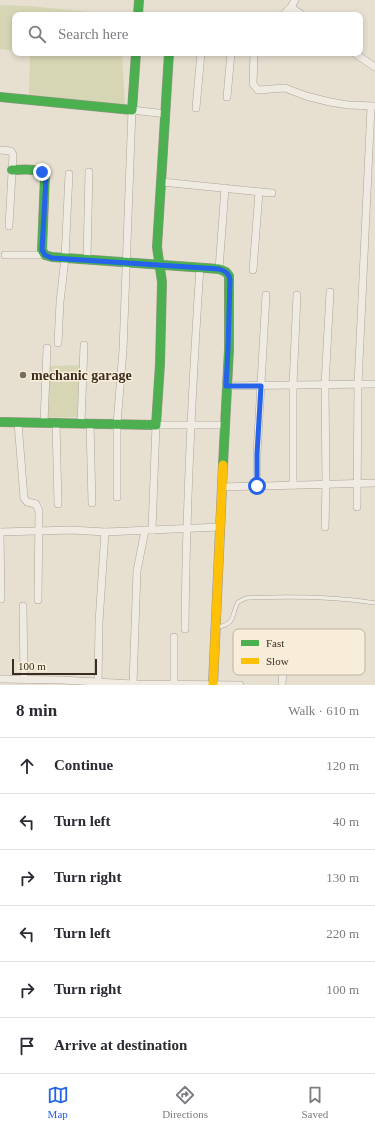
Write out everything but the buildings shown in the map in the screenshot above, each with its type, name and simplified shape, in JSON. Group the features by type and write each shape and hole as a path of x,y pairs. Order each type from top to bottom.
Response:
{"street":[{"path":"138,12 140,0"},
{"path":"286,12 295,0"},
{"path":"291,7 298,12"},
{"path":"117,497 117,424 122,350 132,110 136,56"},
{"path":"136,684 137,571 148,530 161,357 162,282 157,247 169,56"},
{"path":"196,108 201,56"},
{"path":"227,97 231,56"},
{"path":"254,56 253,84 258,90 285,88 306,96 330,102 348,105 373,106 358,384 357,507"},
{"path":"358,56 369,64 375,66"},
{"path":"0,97 166,114"},
{"path":"0,150 8,150 12,153 9,226"},
{"path":"12,170 38,170 45,176 42,250 45,255"},
{"path":"87,259 89,172"},
{"path":"58,343 60,302 65,258 69,174"},
{"path":"162,182 272,193"},
{"path":"219,269 225,188"},
{"path":"253,270 259,192"},
{"path":"367,205 375,206"},
{"path":"6,255 45,255 52,258 87,259 219,269 224,270 228,274 230,280 228,349 213,685"},
{"path":"185,629 186,529 190,425 200,268"},
{"path":"325,528 325,385 330,292"},
{"path":"257,486 257,454 266,295"},
{"path":"293,485 293,385 297,295"},
{"path":"84,345 85,423 92,503"},
{"path":"44,423 47,348"},
{"path":"226,386 375,384"},
{"path":"0,422 225,425"},
{"path":"18,423 23,496 25,500 35,504 38,508 38,600"},
{"path":"56,423 58,504"},
{"path":"222,487 375,483"},
{"path":"0,599 0,532 72,530 105,532 220,527"},
{"path":"98,683 99,622 105,532"},
{"path":"24,606 29,681"},
{"path":"174,637 174,685"},
{"path":"282,685 283,675"},
{"path":"0,679 9,682 29,681 174,685 240,685"}],"lane":[{"path":"215,627 229,624 232,620 238,602 246,598 324,596 375,603"}],"green space":[{"path":"0,5 30,6 90,12 12,12 12,51 0,49"},
{"path":"30,56 122,56 125,105 29,95"},
{"path":"87,365 79,417 47,418 50,366"}],"traffic: fast":[{"path":"138,12 139,0"},
{"path":"0,97 132,110 136,56"},
{"path":"0,422 156,425 160,364 162,282 157,247 169,56"},
{"path":"12,170 34,170 45,176 42,250 45,255 52,257 219,269 226,272 229,276 229,349 223,465"}],"traffic: slow":[{"path":"213,685 223,465"}],"place":[{"name":"mechanic garage","path":"23,375"}],"route":[{"path":"42,172 46,179 42,250 48,257 219,269 224,270 228,274 230,280 226,386 261,386 257,454 257,486"}]}
